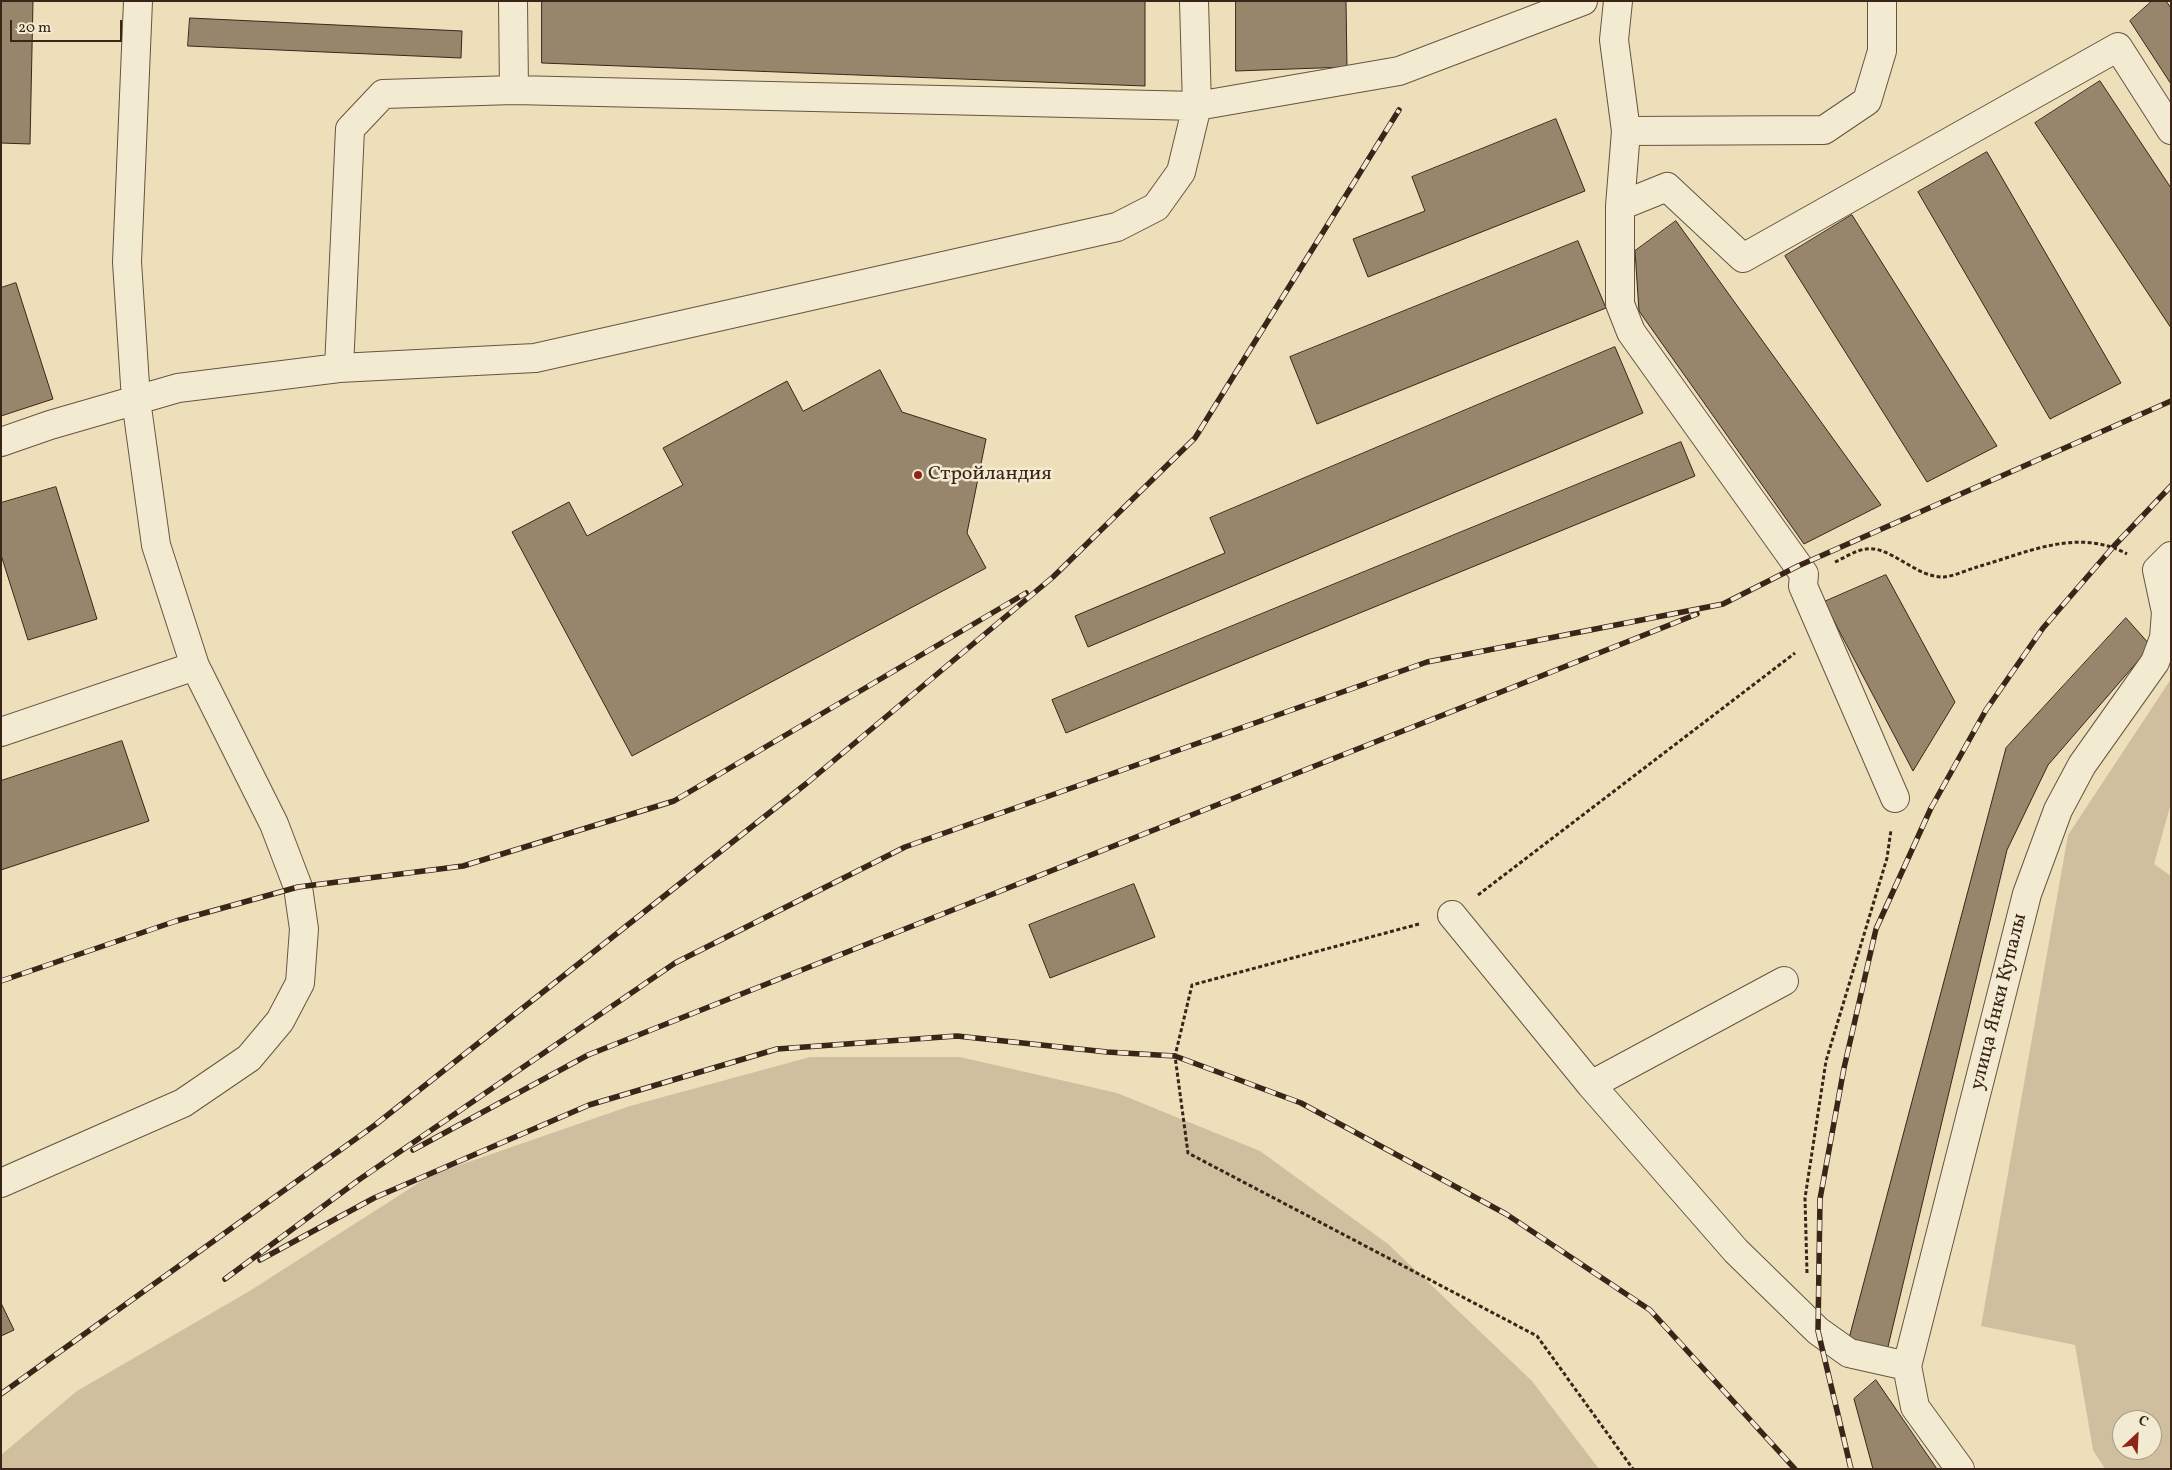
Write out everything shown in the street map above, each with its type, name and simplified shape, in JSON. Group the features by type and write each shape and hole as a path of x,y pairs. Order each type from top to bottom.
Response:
{"lane":[{"path":"1,1183 183,1103 249,1058 280,1021 300,983 304,929 298,886 274,824 195,666 156,545 136,400 127,262 138,1"},
{"path":"513,1 514,90"},
{"path":"1,442 178,388 339,368 535,358 1117,227 1156,207 1181,172 1197,106 1194,1"},
{"path":"339,368 350,129 383,94 514,90 1197,106 1399,71 1583,1"},
{"path":"1618,1 1614,40 1626,131 1620,206 1620,304 1631,332 1804,574 1803,586 1895,798"},
{"path":"1626,131 1824,130 1867,101 1882,52 1882,1"},
{"path":"1620,206 1667,187 1743,258 2118,46 2171,130"},
{"name":"улица Янки Купалы","path":"1960,1469 1916,1406 1907,1366 2027,894 2058,810 2082,765 2155,662 2164,638 2166,612 2164,563"},
{"path":"1,732 195,666"},
{"path":"1452,915 1591,1085 1736,1251 1818,1331 1850,1353 1907,1366"},
{"path":"1591,1085 1784,981"}],"path":[{"path":"1804,574 1866,548 1879,550 1924,574 1944,577 2059,543 2085,540 2114,546 2164,563"},
{"path":"1633,1469 1536,1336 1188,1153 1175,1056 1192,984 1452,915 1822,632"},
{"path":"1808,1277 1805,1198 1826,1061 1887,858 1895,798"}],"shaded area":[{"path":"2171,679 2171,803 2154,864 2171,876 2171,1469 2105,1469 2093,1450 2075,1345 1981,1326 2068,835"},
{"path":"810,1057 960,1057 1117,1093 1260,1151 1388,1244 1532,1381 1599,1469 1,1469 1,1455 77,1391 248,1292 431,1175 630,1106"}],"building":[{"path":"1,1 33,1 30,144 1,143"},
{"path":"542,1 1145,1 1145,86 542,63"},
{"path":"1236,1 1346,1 1347,67 1236,71"},
{"path":"2152,1 2166,1 2171,8 2171,84 2130,21"},
{"path":"190,18 462,31 461,58 188,46"},
{"path":"2100,81 2171,188 2171,328 2035,123"},
{"path":"1556,119 1585,191 1368,277 1353,239 1425,211 1412,177"},
{"path":"1987,152 2121,383 2050,419 1918,192"},
{"path":"1852,215 1997,446 1927,482 1785,256"},
{"path":"1676,221 1881,505 1804,544 1639,311 1635,251"},
{"path":"1578,241 1606,308 1317,424 1290,357"},
{"path":"16,283 53,399 1,416 1,288"},
{"path":"1615,347 1643,413 1088,647 1075,616 1225,553 1210,518"},
{"path":"880,370 902,412 986,439 967,533 986,568 632,756 512,532 569,502 587,536 683,485 663,448 787,381 803,411"},
{"path":"1681,442 1695,476 1066,733 1052,700"},
{"path":"56,487 97,619 28,640 1,555 1,503"},
{"path":"1886,575 1955,702 1913,771 1824,602"},
{"path":"2126,618 2151,646 2048,765 2007,850 1886,1355 1848,1342 2006,748"},
{"path":"122,741 149,821 1,870 1,781"},
{"path":"1134,884 1155,937 1050,978 1029,925"},
{"path":"1,1303 14,1330 1,1336"},
{"path":"1876,1380 1937,1469 1873,1469 1854,1399"}],"railway":[{"path":"1,1394 375,1125 807,783 1053,577 1195,438 1399,110"},
{"path":"225,1279 360,1179 675,963 905,847 1427,662 1723,604 1798,566 2171,401"},
{"path":"1851,1469 1818,1331 1820,1199 1844,1068 1876,929 1931,808 1986,710 2043,628 2114,546 2171,486"},
{"path":"1,981 176,921 298,887 463,866 674,801 1026,593"},
{"path":"413,1150 588,1055 1697,614"},
{"path":"260,1260 374,1198 589,1105 777,1049 957,1036 1107,1052 1175,1056 1301,1103 1506,1214 1650,1310 1795,1469"}],"place":[{"name":"Стройландия","path":"918,475"}]}
